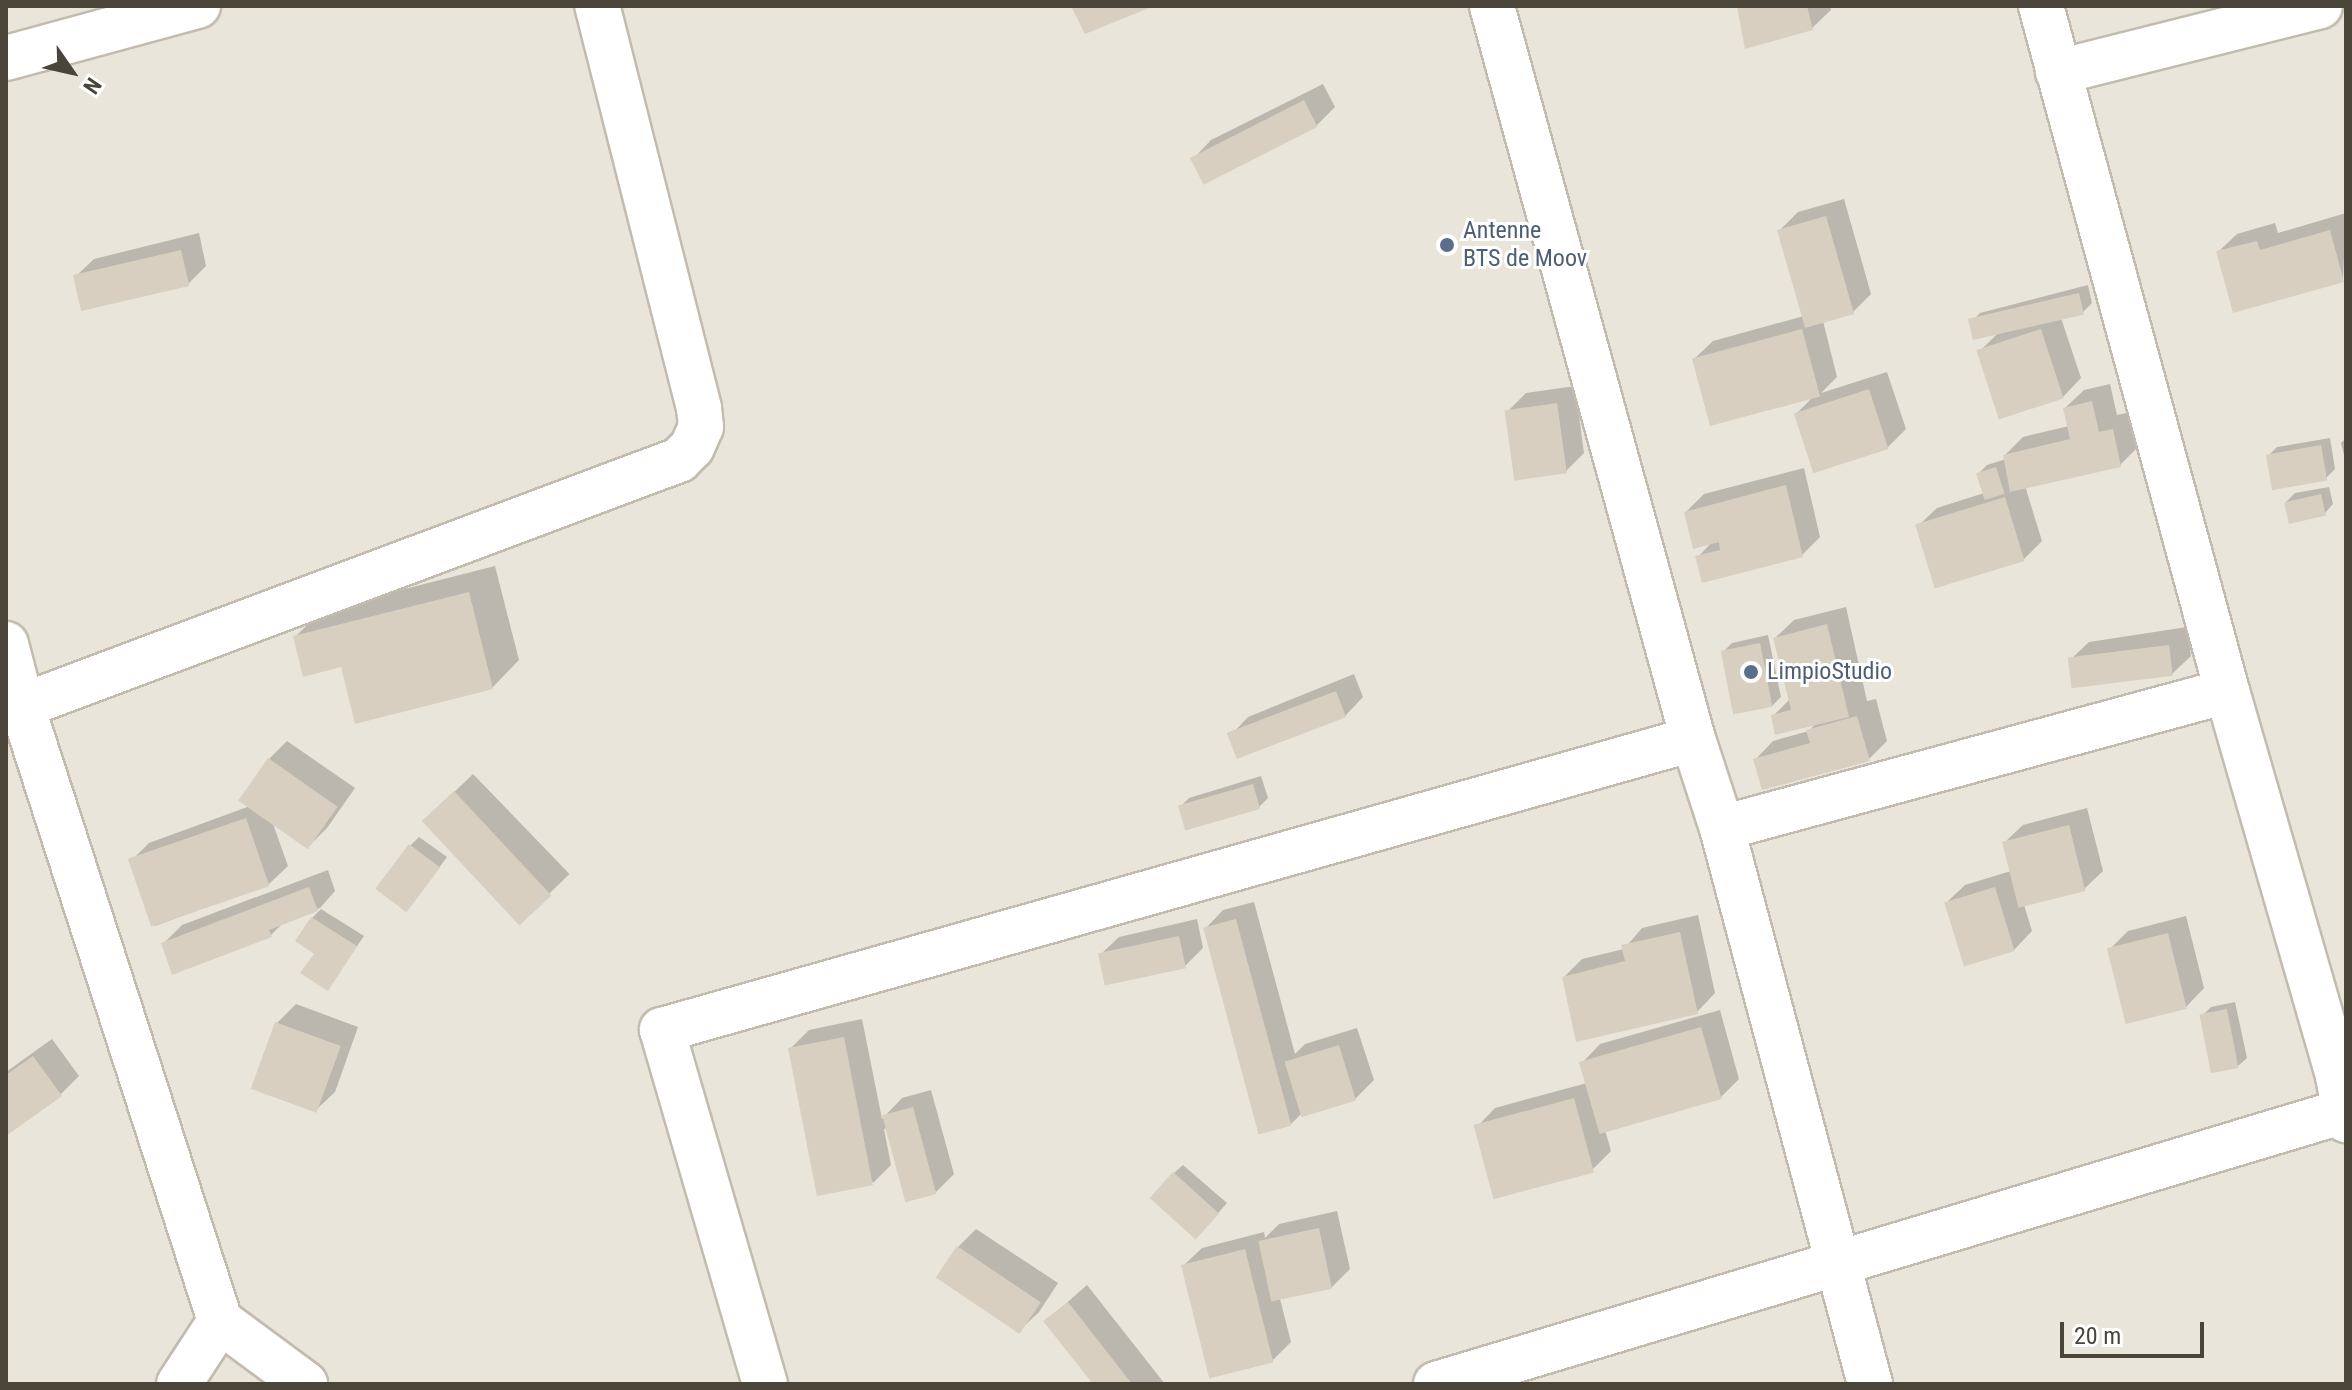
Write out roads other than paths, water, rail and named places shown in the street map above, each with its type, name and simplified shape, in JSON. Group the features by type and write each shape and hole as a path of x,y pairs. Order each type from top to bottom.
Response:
{"street":[{"path":"6,58 198,6"},
{"path":"22,706 679,460 692,447 701,427 699,408 597,6"},
{"path":"1492,6 1693,739 1722,828 1870,1384"},
{"path":"1436,1384 1839,1265 2343,1095 2227,691 2041,6"},
{"path":"2058,72 2320,6"},
{"path":"6,644 22,706 220,1321 305,1384"},
{"path":"1722,828 2227,691"},
{"path":"765,1384 662,1030 1693,739"},
{"path":"179,1384 220,1321"}],"place":[{"name":"Antenne BTS de Moov","path":"1447,245"},
{"name":"LimpioStudio","path":"1751,672"}]}
